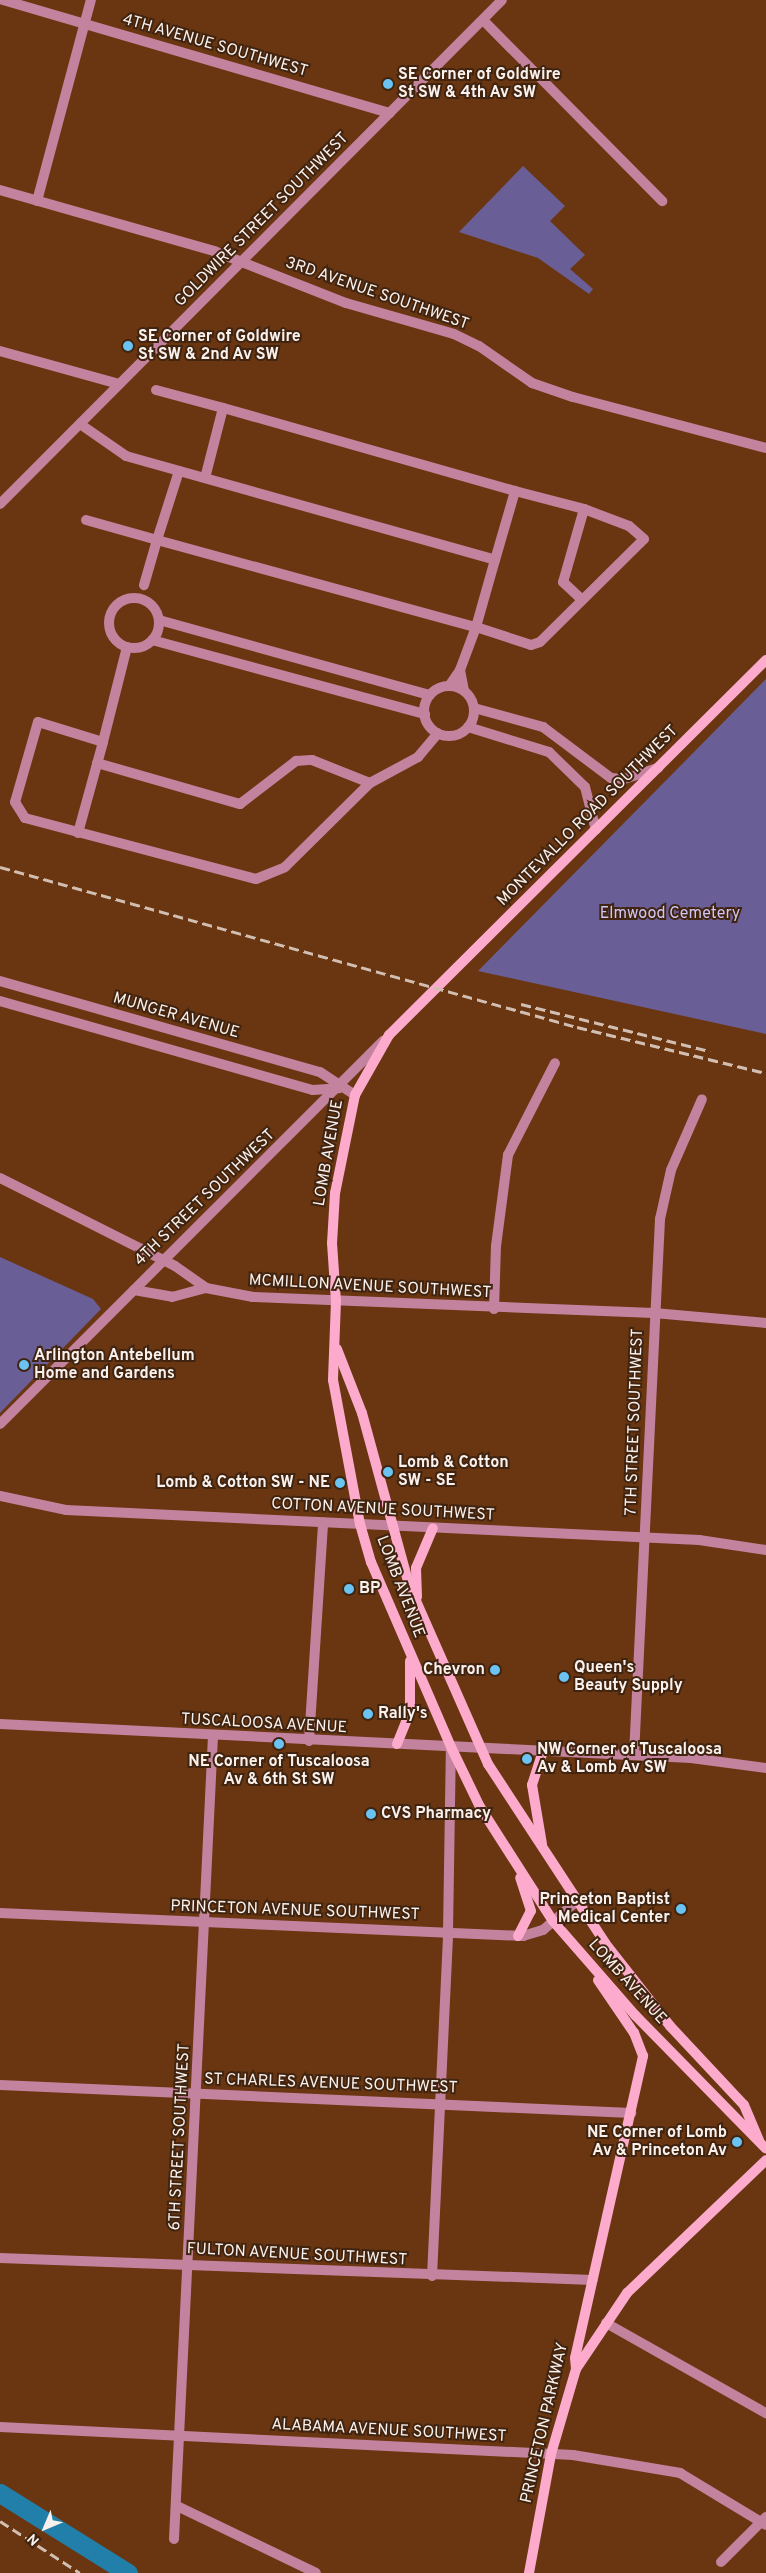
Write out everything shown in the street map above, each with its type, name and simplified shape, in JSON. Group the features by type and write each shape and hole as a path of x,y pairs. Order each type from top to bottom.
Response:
{"main road":[{"name":"MONTEVALLO ROAD SOUTHWEST","path":"430,993 766,660"},
{"name":"4TH STREET SOUTHWEST","path":"389,1035 430,993"},
{"name":"LOMB AVENUE","path":"389,1035 355,1096 335,1193 332,1243 336,1301 337,1412 360,1524 410,1656 451,1747 509,1852 553,1921 583,1956 763,2146"},
{"name":"LOMB AVENUE","path":"336,1346 362,1414 392,1526 418,1606 480,1749 577,1902 670,2026 744,2105 763,2146"},
{"path":"418,1606 416,1568 433,1528"},
{"path":"397,1744 410,1711 410,1656"},
{"path":"543,1751 532,1786 543,1850"},
{"path":"509,1852 531,1912 518,1936"},
{"path":"583,1956 634,2033 643,2056 594,2280"},
{"path":"576,2369 627,2293 766,2160"},
{"name":"PRINCETON PARKWAY","path":"529,2573 551,2454 576,2369 575,2358 594,2280"}],"street":[{"name":"4TH AVENUE SOUTHWEST","path":"2,0 390,113"},
{"path":"37,201 91,0"},
{"name":"GOLDWIRE STREET SOUTHWEST","path":"0,504 502,0"},
{"path":"483,20 662,201"},
{"name":"3RD AVENUE SOUTHWEST","path":"0,190 242,261 346,302 454,334 480,346 532,383 766,448"},
{"path":"0,351 119,384"},
{"path":"86,520 476,627 531,645 540,642 644,539 629,526 584,509 156,390"},
{"path":"205,478 223,408"},
{"path":"80,424 126,456 495,560"},
{"path":"179,471 144,585 146,602 159,620 430,695 449,686 460,670 476,627 515,490"},
{"path":"582,600 563,582 584,509"},
{"path":"144,585 132,599 114,608 109,623 114,638 127,647 142,646 152,640 159,620"},
{"path":"132,599 146,602"},
{"path":"152,640 425,714 438,733 454,735 468,727 474,708"},
{"path":"78,833 98,763 127,647"},
{"path":"460,670 464,691 474,708 543,726 611,778 624,779 658,768"},
{"path":"449,686 464,691"},
{"path":"425,714 430,695"},
{"path":"103,742 38,722 15,802 18,811 25,818 256,879 285,867 370,783 418,757 438,733"},
{"path":"468,727 549,752 585,787 596,830"},
{"path":"98,763 240,804 296,761 312,760 370,783"},
{"name":"MUNGER AVENUE","path":"1,984 320,1072 340,1088 355,1096"},
{"name":"MUNGER AVENUE","path":"0,1001 313,1090 340,1088"},
{"path":"166,1048 170,1030"},
{"name":"4TH STREET SOUTHWEST","path":"0,1424 340,1088 389,1035"},
{"path":"494,1309 496,1246 508,1155 554,1063"},
{"name":"7TH STREET SOUTHWEST","path":"634,1755 654,1313 665,1188 702,1099"},
{"name":"MCMILLON AVENUE SOUTHWEST","path":"0,1178 162,1262 206,1288 254,1297 494,1309 654,1313 766,1323"},
{"path":"134,1290 172,1297 206,1288"},
{"name":"COTTON AVENUE SOUTHWEST","path":"0,1496 66,1510 645,1537 766,1550"},
{"path":"309,1740 323,1522"},
{"name":"TUSCALOOSA AVENUE","path":"0,1724 213,1736 634,1755 766,1768"},
{"name":"6TH STREET SOUTHWEST","path":"174,2539 182,2436 213,1736"},
{"path":"432,2276 448,1932 451,1747"},
{"name":"PRINCETON AVENUE SOUTHWEST","path":"0,1912 518,1936 543,1930 577,1902"},
{"name":"ST CHARLES AVENUE SOUTHWEST","path":"0,2085 631,2113"},
{"name":"FULTON AVENUE SOUTHWEST","path":"0,2258 432,2276 594,2280"},
{"path":"606,2323 766,2413"},
{"name":"ALABAMA AVENUE SOUTHWEST","path":"0,2428 551,2454 680,2473 765,2521"},
{"path":"177,2506 316,2573"},
{"path":"721,2562 765,2521"}],"green space":[{"path":"523,166 565,206 550,221 585,255 570,269 593,289 589,294 538,258 459,232"},
{"name":"Elmwood Cemetery","path":"766,679 766,1034 478,971"},
{"name":"Arlington Antebellum Home and Gardens","path":"0,1257 93,1299 101,1309 0,1413"}],"waterway":[{"path":"0,2493 128,2573"}],"railway":[{"path":"0,867 577,1027 766,1073"},
{"path":"521,1004 710,1051"},
{"path":"0,2521 80,2573"}],"place":[{"name":"SE Corner of Goldwire St SW & 4th Av SW","path":"388,84"},
{"name":"SE Corner of Goldwire St SW & 2nd Av SW","path":"128,346"},
{"name":"Arlington Antebellum Home and Gardens","path":"24,1365"},
{"name":"Lomb & Cotton SW - SE","path":"388,1472"},
{"name":"Lomb & Cotton SW - NE","path":"340,1483"},
{"name":"BP","path":"349,1589"},
{"name":"Chevron","path":"495,1670"},
{"name":"Queen's Beauty Supply","path":"564,1677"},
{"name":"Rally's","path":"368,1714"},
{"name":"NE Corner of Tuscaloosa Av & 6th St SW","path":"279,1744"},
{"name":"NW Corner of Tuscaloosa Av & Lomb Av SW","path":"527,1759"},
{"name":"CVS Pharmacy","path":"371,1814"},
{"name":"Princeton Baptist Medical Center","path":"681,1909"},
{"name":"NE Corner of Lomb Av & Princeton Av","path":"737,2142"}]}
